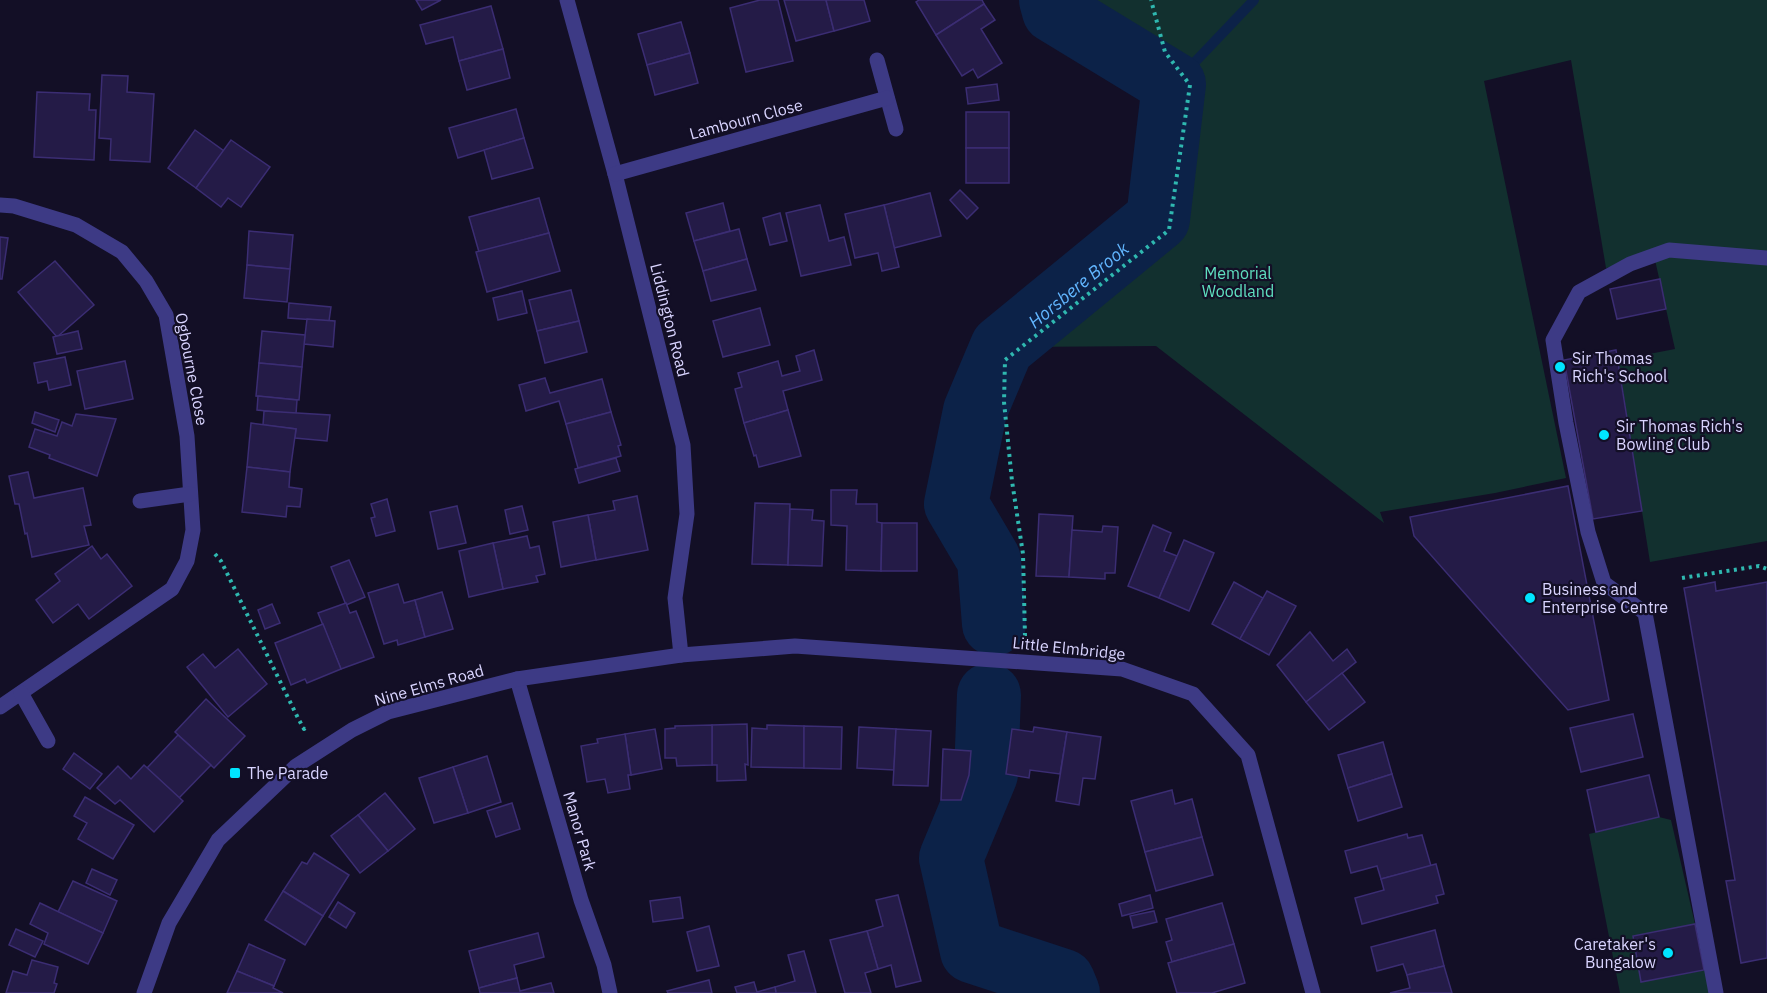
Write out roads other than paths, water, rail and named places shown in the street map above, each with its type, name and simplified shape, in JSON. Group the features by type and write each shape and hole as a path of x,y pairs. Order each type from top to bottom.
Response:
{"street":[{"name":"Liddington Road","path":"567,0 615,174 683,445 687,514 675,598 681,655"},
{"path":"877,60 896,129"},
{"name":"Lambourn Close","path":"615,174 887,98"},
{"name":"Ogbourne Close","path":"0,205 14,206 76,225 122,252 146,281 166,315 187,436 193,530 187,561 172,589 0,707"},
{"path":"1716,993 1645,613 1604,582 1588,532 1566,423 1553,340 1580,292 1630,264 1670,250 1767,258"},
{"path":"140,501 190,494"},
{"name":"Little Elmbridge","path":"681,655 795,646 1025,661 1122,669 1193,694 1248,755 1313,993"},
{"name":"Nine Elms Road","path":"144,993 169,923 218,840 296,766 337,739 388,712 517,679 681,655"},
{"name":"Manor Park","path":"517,679 581,900 604,965 610,993"},
{"path":"21,693 48,741"}],"waterway":[{"name":"Horsbere Brook","path":"994,624 989,560 956,504 975,411 1002,347 1158,219 1174,84 1054,11 1051,0"},
{"path":"1174,84 1254,0"},
{"name":"Horsbere Brook","path":"989,695 986,774 951,858 972,951 1063,981 1068,993"}],"place":[{"name":"Sir Thomas Rich's School","path":"1560,367"},
{"name":"Sir Thomas Rich's Bowling Club","path":"1604,435"},
{"name":"Business and Enterprise Centre","path":"1530,598"},
{"name":"The Parade","path":"235,773"},
{"name":"Caretaker's Bungalow","path":"1668,953"}],"park label":[{"name":"Memorial Woodland","path":"1238,282"}]}
